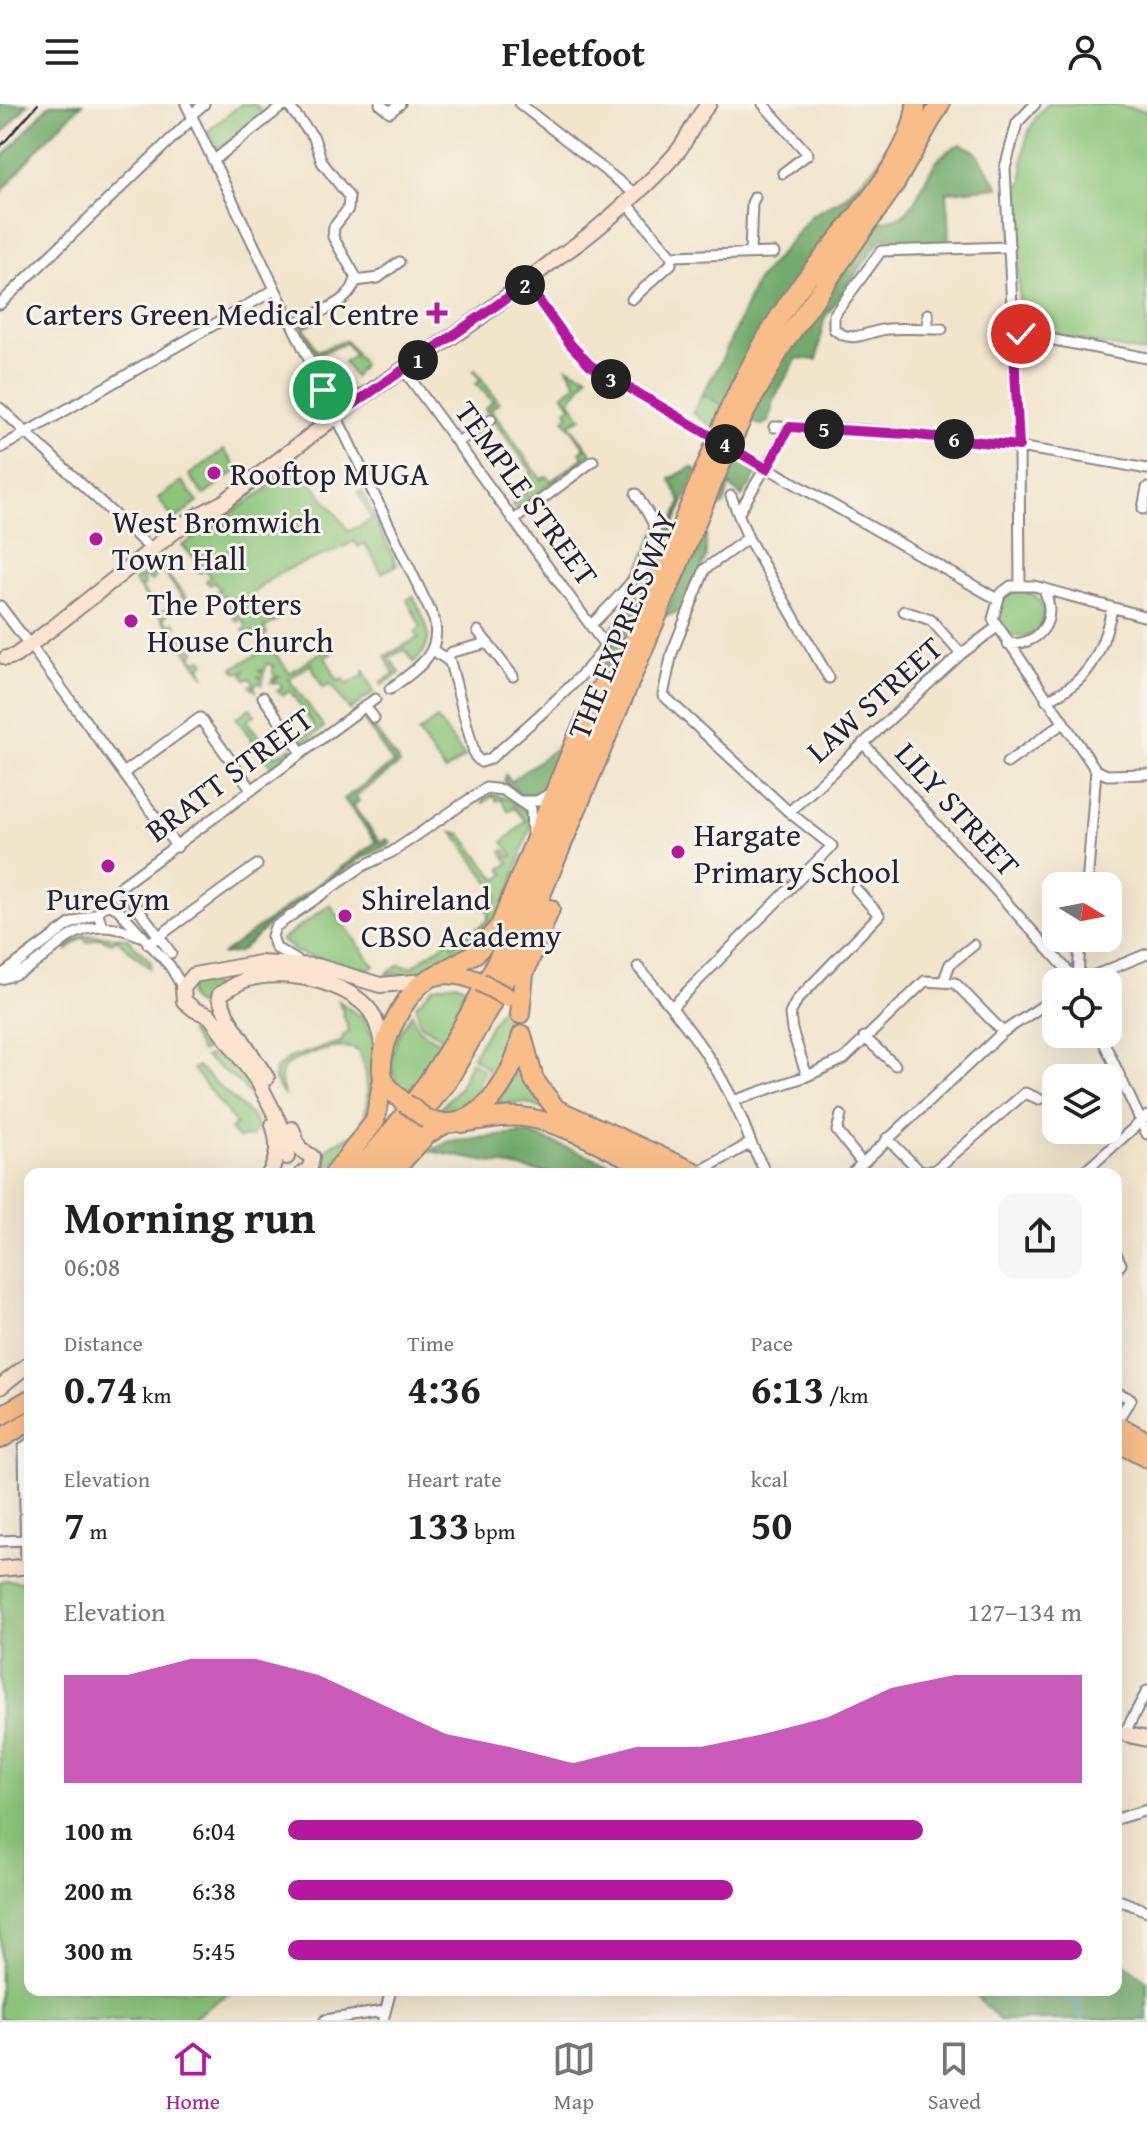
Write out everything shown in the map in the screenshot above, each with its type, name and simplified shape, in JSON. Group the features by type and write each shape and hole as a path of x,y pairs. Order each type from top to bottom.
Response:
{"highway":[{"name":"THE EXPRESSWAY","path":"360,1168 391,1133 444,1061 496,969 737,411 751,364 794,295 896,159 913,123 916,104"},
{"name":"THE EXPRESSWAY","path":"737,411 893,187 940,104"},
{"name":"THE EXPRESSWAY","path":"378,1168 447,1082 497,997 536,913 649,616 657,583 708,477"},
{"path":"339,1168 375,1121 383,1079 383,1047 406,1004 429,979 476,953 491,940 579,733 649,616"},
{"path":"649,616 614,755 524,974 520,1014 522,1035 534,1080 556,1109 685,1168"},
{"path":"429,979 459,974 480,982 507,997 520,1014"},
{"path":"396,1168 426,1135 478,1115 518,1053 522,1035"},
{"path":"383,1079 405,1103 428,1120 455,1123 498,1116 530,1118 564,1129 647,1168"},
{"path":"0,1416 24,1402"},
{"path":"0,1439 24,1425"},
{"path":"1122,1426 1147,1441"},
{"path":"1122,1445 1147,1458"}],"street":[{"path":"186,104 434,619 437,637 433,650 424,663 390,689"},
{"path":"0,304 204,104"},
{"path":"213,161 286,104 314,138 322,162 349,197 348,209 334,227 333,237 356,281"},
{"path":"380,104 390,112 400,104"},
{"path":"520,104 630,197 672,256 671,264 632,299"},
{"path":"3,660 202,511 224,502 335,417 527,284 675,155 695,119 709,104"},
{"path":"763,104 808,154 783,173"},
{"path":"1020,585 1019,446 1005,168 1008,147 1017,123 1035,104"},
{"path":"750,253 752,203 755,197"},
{"path":"842,336 834,329 834,315 881,251 1010,247"},
{"path":"762,253 763,264"},
{"path":"672,256 774,253"},
{"path":"463,327 500,294 562,254"},
{"path":"356,281 378,278 399,262"},
{"path":"292,324 346,297 356,281"},
{"path":"500,294 506,294 523,281 590,365 997,599"},
{"path":"0,448 274,290"},
{"path":"928,314 928,329"},
{"path":"826,334 861,338 886,329 942,329"},
{"path":"1013,332 1147,358"},
{"name":"TEMPLE STREET","path":"404,370 604,644 603,649 525,729 490,759 481,762 475,756 454,675 446,658"},
{"path":"0,408 151,549"},
{"path":"458,442 491,419"},
{"path":"774,427 907,434 1019,446 1147,469"},
{"path":"740,511 789,427"},
{"path":"514,520 593,461"},
{"path":"1143,509 1147,488"},
{"path":"591,625 627,586 653,545 656,530 636,494"},
{"path":"731,496 740,511 748,538 829,678"},
{"path":"673,1006 832,846 790,813 663,695 672,653 705,569 748,538"},
{"path":"1147,617 1043,588 1020,585 1005,589 997,599 993,619 1096,770 1107,775 1147,774"},
{"path":"1008,644 1025,644 1047,623 1048,598 1043,588"},
{"path":"0,606 125,772 177,847"},
{"path":"1046,700 1079,681 1096,661 1112,609"},
{"path":"904,611 931,620 961,654"},
{"name":"LAW STREET","path":"790,813 961,654 997,627"},
{"path":"478,631 513,676"},
{"path":"433,650 446,658 452,652 488,643"},
{"path":"263,697 302,753"},
{"name":"BRATT STREET","path":"100,910 113,892 375,699"},
{"path":"365,706 374,718"},
{"path":"125,772 200,718 252,790"},
{"path":"1007,763 1063,723"},
{"name":"LILY STREET","path":"863,743 1065,968"},
{"path":"1088,872 1096,770"},
{"path":"522,801 537,801 548,796 558,785"},
{"path":"429,979 380,985 309,965 276,948 273,942 275,927 361,867 486,788 503,790 522,801 534,818 528,857"},
{"path":"105,928 145,940 158,936 257,865"},
{"path":"0,977 27,965 75,933 118,924 118,909 125,885"},
{"path":"807,1076 790,1014 797,1000 879,915 856,889"},
{"path":"132,900 171,953"},
{"path":"0,977 70,924 100,910 118,909"},
{"path":"118,909 170,966 183,988 186,1003 219,1026 259,1083 288,1140 288,1160"},
{"path":"100,910 105,928"},
{"path":"944,980 950,964 974,945"},
{"path":"1112,968 1147,954"},
{"path":"183,988 190,977 247,964 309,965"},
{"path":"170,966 204,974 217,983 229,1020 286,1114 288,1160"},
{"path":"638,967 673,1006 713,1060 736,1100 763,1168"},
{"path":"200,1011 212,1008 220,995 248,979 262,976 319,982 346,992 365,1005 378,1026 383,1047"},
{"path":"736,1100 807,1076 844,1059 925,981 955,983 1003,1032"},
{"path":"857,1168 1003,1032 1042,1006"},
{"path":"864,1037 895,1065"},
{"path":"1107,1048 1144,1118 1147,1134"},
{"path":"259,1083 277,1139 277,1161 273,1168"},
{"path":"938,1168 1025,1093 1039,1099"},
{"path":"841,1115 837,1131 862,1163"},
{"path":"1089,1168 1144,1118"},
{"path":"887,1138 917,1168"},
{"path":"708,1168 751,1143"},
{"path":"288,1160 308,1151 313,1160 310,1168"},
{"path":"719,1168 721,1160"},
{"path":"0,1387 24,1368"},
{"path":"1122,1395 1131,1399 1122,1413"},
{"path":"23,1446 24,1477"},
{"path":"0,1541 24,1540"},
{"path":"0,1569 24,1566"},
{"path":"1122,1730 1147,1691"},
{"path":"1122,1733 1147,1739"},
{"path":"1122,1817 1147,1810"},
{"path":"1122,1901 1147,1911"},
{"path":"325,2020 383,2016 389,1996"}],"green space":[{"path":"0,104 28,104 0,136"},
{"path":"50,104 82,104 39,147 0,194 0,160"},
{"path":"241,104 255,104 264,114 219,151 208,131"},
{"path":"903,104 907,104 902,128 873,183 773,313 801,266 884,153"},
{"path":"1048,104 1111,104 1147,111 1147,353 1020,329 1015,189 1023,182 1024,150 1030,130"},
{"path":"961,144 975,151 999,187 947,192 949,244 906,245 900,238 881,239 824,319 817,360 797,358 774,399 769,422 761,425 747,421 780,364 877,221 894,219 905,213 935,164 946,152"},
{"path":"859,182 858,191 786,295 723,405 702,394 720,364 756,282 812,215 845,197"},
{"path":"320,317 321,320 304,327 317,351 346,340 363,364 354,377 344,362 354,355 346,343 315,356 302,326"},
{"path":"567,367 588,376 570,401 582,418 569,424 592,454 515,509 512,504 528,491 525,486 532,480 529,475 532,472 485,409 493,401 475,384 481,380 473,371 475,370 499,402 491,409 541,479 547,476 551,481 584,457 580,452 585,448 564,419 569,415 566,410 571,406 563,394 577,384"},
{"path":"702,394 723,405 713,427 693,413"},
{"name":"Rooftop MUGA","path":"224,450 238,470 204,495 189,475"},
{"path":"730,459 757,474 742,497 729,485 724,505 713,508 706,529 706,557 682,611 665,616"},
{"path":"297,462 349,531 372,520 358,492 362,491 397,565 382,573 365,543 358,547 355,541 278,574 254,593 260,612 276,621 264,628 267,634 263,638 290,673 328,647 331,654 325,657 338,681 344,679 347,684 363,676 363,669 374,692 350,710 330,684 323,688 311,664 289,679 324,727 306,742 301,741 314,726 290,691 283,695 277,691 282,688 280,683 273,684 277,679 271,682 279,677 273,674 273,665 266,664 265,671 258,670 264,677 257,676 263,680 262,685 259,682 254,686 257,692 250,686 254,683 250,678 246,680 243,675 245,670 238,673 233,668 259,653 257,648 261,644 251,631 246,634 243,630 247,626 242,619 237,622 234,618 238,614 233,607 228,610 225,605 229,602 223,594 219,598 215,593 220,589 214,582 210,585 206,581 210,577 205,570 200,573 196,568 201,564 182,546 265,490"},
{"path":"692,467 697,470 642,602 589,703 554,783 539,797 523,797 504,782 506,775 511,781 556,748 609,655 612,626 631,610 630,586 658,528 674,520 681,502 670,479"},
{"path":"182,481 198,502 174,520 158,498"},
{"path":"158,564 191,603 188,605 160,567 153,572 156,577 151,581 147,576 142,580 145,585 141,588 150,601 155,598 158,602 154,605 159,613 165,610 168,614 163,618 169,625 174,622 177,626 172,630 178,638 183,634 186,638 181,642 187,650 192,647 195,651 191,655 196,662 202,659 205,663 200,667 205,677 134,581"},
{"path":"1021,591 1037,598 1044,614 1037,630 1021,637 1005,630 998,614 1005,598"},
{"path":"413,596 428,630 426,646 414,662 405,650 389,657 400,673 382,685 380,682 394,674 385,656 418,638 415,632 421,627 407,600"},
{"path":"250,708 255,715 247,721 274,756 292,748 292,753 272,767 236,718"},
{"path":"367,718 400,764 356,796 359,801 353,806 381,843 387,839 391,843 362,858 273,921 239,952 221,955 376,842 344,799 393,763 363,719"},
{"path":"437,719 465,757 445,771 418,733"},
{"path":"491,794 512,801 530,815 530,829 504,906 493,928 465,953 439,966 403,978 402,974 386,974 398,965 412,967 449,940 453,945 486,922 489,914 484,907 496,900 498,894 453,832 461,834 497,880 505,874 501,869 509,863 502,852 505,850 510,857 513,855 503,842 526,821 514,807 508,811 501,799 497,801 493,796 483,803 483,796"},
{"path":"330,905 374,966 366,971 296,952 281,940"},
{"path":"84,935 127,938 151,962 150,968 116,939 112,943 100,938 87,942 83,937 67,950 65,947"},
{"path":"202,980 211,984 215,993 211,1002 202,1006 193,1002 189,993 193,984"},
{"path":"455,983 476,990 449,1042 420,1024 416,1005 434,987"},
{"path":"339,1001 359,1016 362,1014 374,1040 370,1114 352,1143 329,1168 319,1168 326,1151 355,1132 365,1112 366,1074 359,1053 346,1047 335,1048 290,1063 282,1074 285,1097 274,1079 275,1070 289,1058 343,1041 342,1037 349,1032"},
{"path":"503,1005 515,1027 514,1038 505,1062 484,1095 488,1069 472,1056"},
{"path":"412,1013 418,1029 446,1046 410,1096 395,1077 392,1056 399,1034"},
{"path":"203,1020 209,1023 223,1043 201,1052 189,1031 193,1023"},
{"path":"222,1050 251,1088 263,1115 242,1085 205,1057"},
{"path":"524,1057 549,1111 526,1103 497,1103"},
{"path":"470,1061 483,1070 477,1094 481,1101 462,1115 435,1114 460,1087"},
{"path":"197,1066 254,1118 257,1127 252,1137 238,1138 230,1129 236,1124 193,1069"},
{"path":"527,1133 623,1168 520,1168 430,1151 450,1141"},
{"path":"0,1581 24,1582 24,1996 225,1996 189,2020 0,2020"},
{"path":"1122,1962 1147,1981 1147,2020 999,2020 977,1996 1122,1996"}],"waterway":[{"path":"1069,1996 1078,2007 1082,2020"}],"tram line":[{"path":"0,147 38,104"}],"place":[{"name":"Carters Green Medical Centre","path":"437,313"},
{"name":"Rooftop MUGA","path":"214,473"},
{"name":"West Bromwich Town Hall","path":"96,539"},
{"name":"The Potters House Church","path":"131,621"},
{"name":"Hargate Primary School","path":"678,852"},
{"name":"PureGym","path":"108,866"},
{"name":"Shireland CBSO Academy","path":"345,916"}],"route":[{"path":"323,390 335,417 527,284 571,345 590,365 767,469 789,427 907,434 1019,446 1013,332 1021,334"}]}
